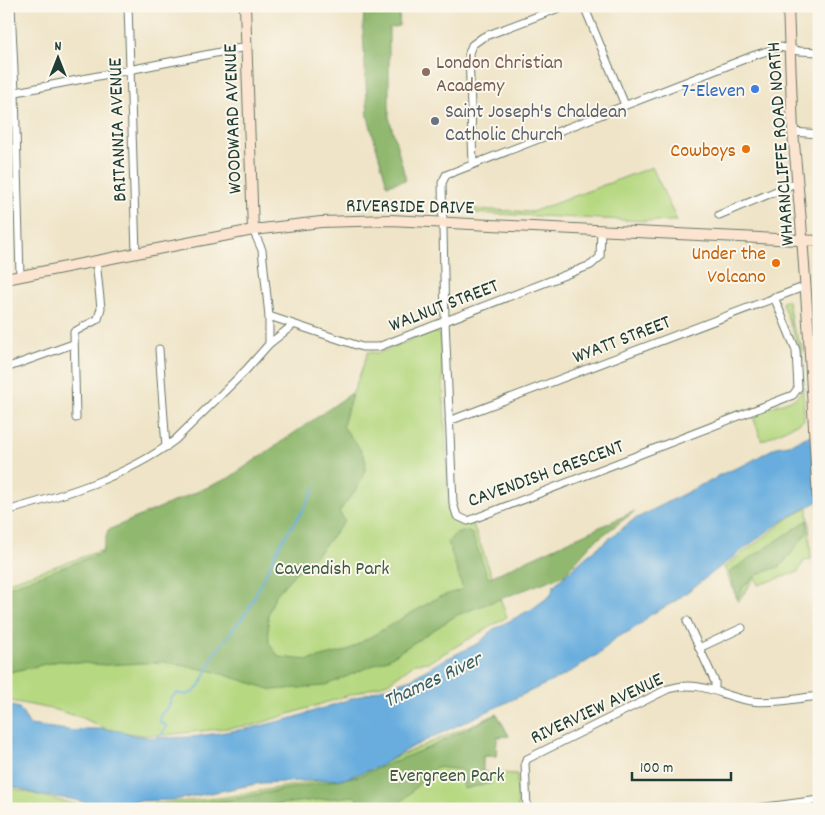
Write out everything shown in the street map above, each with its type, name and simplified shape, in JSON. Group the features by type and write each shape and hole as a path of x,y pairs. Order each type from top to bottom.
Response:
{"main road":[{"name":"WOODWARD AVENUE","path":"244,6 253,230"},
{"name":"WHARNCLIFFE ROAD NORTH","path":"788,6 793,132 806,286 819,519"},
{"name":"RIVERSIDE DRIVE","path":"6,279 253,230 324,222 390,220 819,240"}],"street":[{"path":"11,6 20,276"},
{"name":"BRITANNIA AVENUE","path":"128,6 136,253"},
{"path":"564,6 483,37 472,45 469,53 473,164 755,55 780,47 799,51 819,52"},
{"path":"584,6 625,105"},
{"path":"6,94 246,47"},
{"path":"793,132 819,134"},
{"name":"CAVENDISH CRESCENT","path":"473,164 446,175 442,183 444,320 453,503 457,516 468,521 793,395 798,388 796,350 774,297"},
{"path":"719,215 798,182"},
{"path":"253,230 262,250 270,344"},
{"name":"WALNUT STREET","path":"269,316 362,347 378,347 444,320 590,266 600,257 601,230"},
{"path":"76,418 74,332 98,319 101,308 96,262"},
{"name":"WYATT STREET","path":"449,421 806,286"},
{"path":"6,511 65,494 122,471 166,447 225,391 270,344 293,325"},
{"path":"6,368 73,344"},
{"path":"159,349 166,447"},
{"path":"687,621 715,682 715,690"},
{"path":"700,648 742,628"},
{"name":"RIVERVIEW AVENUE","path":"528,809 525,763 528,757 668,690 686,686 707,687 754,702 819,696"},
{"path":"750,809 819,800"}],"green space":[{"path":"364,6 400,6 399,26 389,28 389,117 406,180 387,185 368,117 363,32"},
{"path":"652,167 677,221 473,213 473,209 532,212"},
{"path":"786,299 792,325 802,346 804,420 762,441 752,414 796,398 801,391 799,348 782,303"},
{"name":"Cavendish Park","path":"432,331 438,333 441,340 449,510 460,526 472,522 507,617 429,662 415,663 388,683 254,725 166,735 140,735 112,732 83,718 56,710 6,700 6,583 100,551 178,518 349,404 368,352 379,353"},
{"path":"352,393 343,426 363,455 366,466 357,487 339,512 345,521 319,552 296,572 275,596 268,615 269,643 279,657 309,660 346,651 439,597 463,589 448,542 455,534 467,531 472,534 488,578 635,511 591,544 564,575 457,615 390,658 324,686 273,690 212,671 163,662 105,665 59,661 6,673 6,588 102,553 108,530 229,478"},
{"path":"808,508 811,559 804,561 798,572 758,585 755,577 738,602 724,567 789,518"},
{"path":"808,520 807,533 781,566 757,575 744,586 738,599 729,572"},
{"name":"Evergreen Park","path":"497,714 509,736 497,737 496,756 483,756 482,772 517,774 518,809 6,809 6,787 78,805 135,806 221,798 357,774"},
{"path":"497,714 509,736 497,737 496,756 483,756 483,771 492,783 463,789 463,770 436,767 394,809 366,809 354,796 236,809 143,809 222,801 359,776 430,747"}],"water":[{"name":"Thames River","path":"813,434 819,501 789,517 765,533 674,602 650,615 630,631 617,637 600,653 567,674 408,749 380,766 344,779 261,783 175,800 95,805 71,799 39,795 6,784 6,704 19,708 30,725 75,731 106,729 154,738 192,737 252,728 293,718 411,679 436,664 479,643 492,630 532,609 551,595 554,585 633,520 713,480 717,476 746,464 776,447 789,445"}],"waterway":[{"path":"154,739 161,735 167,726 160,722 160,715 169,706 171,698 177,693 185,695 194,692 202,682 214,654 248,610 280,544 305,507 315,487"}],"place":[{"name":"London Christian Academy","path":"426,72"},
{"name":"7-Eleven","path":"755,89"},
{"name":"Saint Joseph's Chaldean Catholic Church","path":"435,121"},
{"name":"Cowboys","path":"746,149"},
{"name":"Under the Volcano","path":"776,263"}]}
